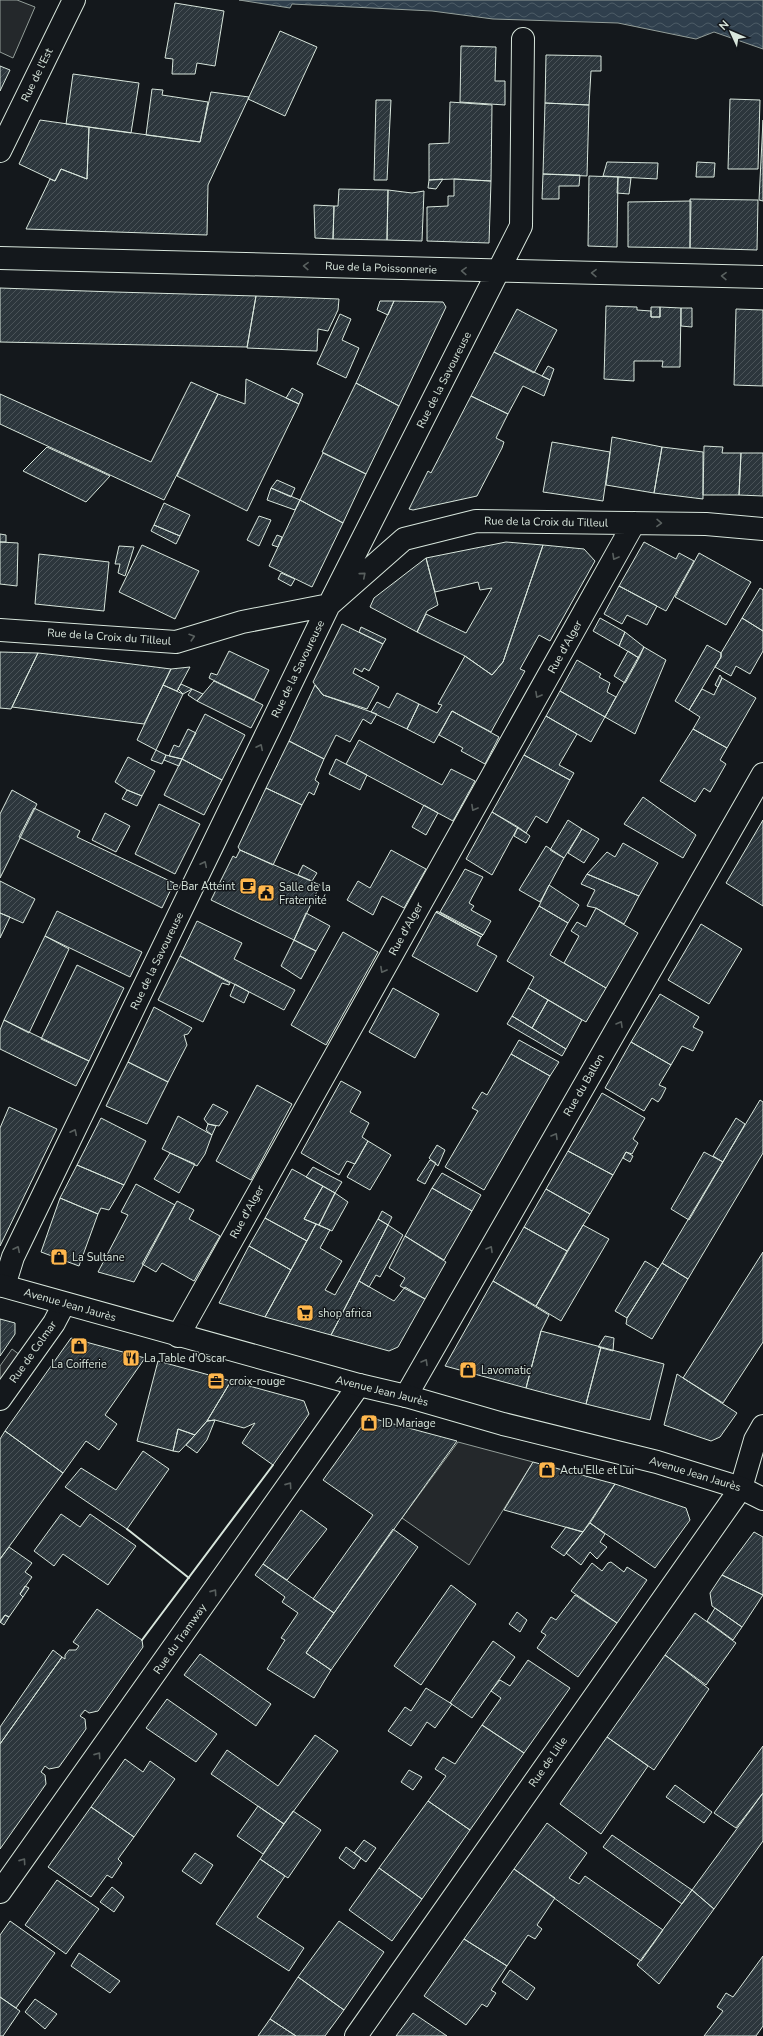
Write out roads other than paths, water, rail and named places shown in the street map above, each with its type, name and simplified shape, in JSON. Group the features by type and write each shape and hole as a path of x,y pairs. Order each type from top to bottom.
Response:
{"street":[{"name":"Rue de l'Est","path":"0,151 74,0"},
{"name":"Rue de la Savoureuse","path":"2,1286 17,1250 329,605 521,226 523,39"},
{"name":"Rue de la Poissonnerie","path":"0,258 763,277"},
{"name":"Rue de la Croix du Tilleul","path":"0,630 176,642 242,622 329,605 404,539 476,520 706,524 763,529"},
{"name":"Rue d'Alger","path":"178,1336 634,523"},
{"name":"Rue du Ballon","path":"406,1396 763,774"},
{"name":"Avenue Jean Jaurès","path":"2,1286 178,1336 359,1385 406,1396 503,1424 658,1462 741,1488 763,1499"},
{"name":"Rue de Colmar","path":"0,1399 54,1323 64,1304"},
{"name":"Rue du Tramway","path":"0,1892 359,1385"},
{"name":"Rue de Lille","path":"356,2036 741,1488 755,1440 763,1426"}],"water":[{"path":"239,0 763,0 763,49 714,32 696,39 618,23 493,19 432,11 292,4 290,8"}],"place":[{"name":"Le Bar Atteint","path":"248,886"},
{"name":"Salle de la Fraternité","path":"266,893"},
{"name":"La Sultane","path":"59,1257"},
{"name":"shop africa","path":"305,1313"},
{"name":"La Coifferie","path":"79,1346"},
{"name":"La Table d'Oscar","path":"131,1358"},
{"name":"Lavomatic","path":"468,1370"},
{"name":"croix-rouge","path":"216,1381"},
{"name":"ID Mariage","path":"369,1423"},
{"name":"Actu'Elle et Lui","path":"547,1470"}]}
